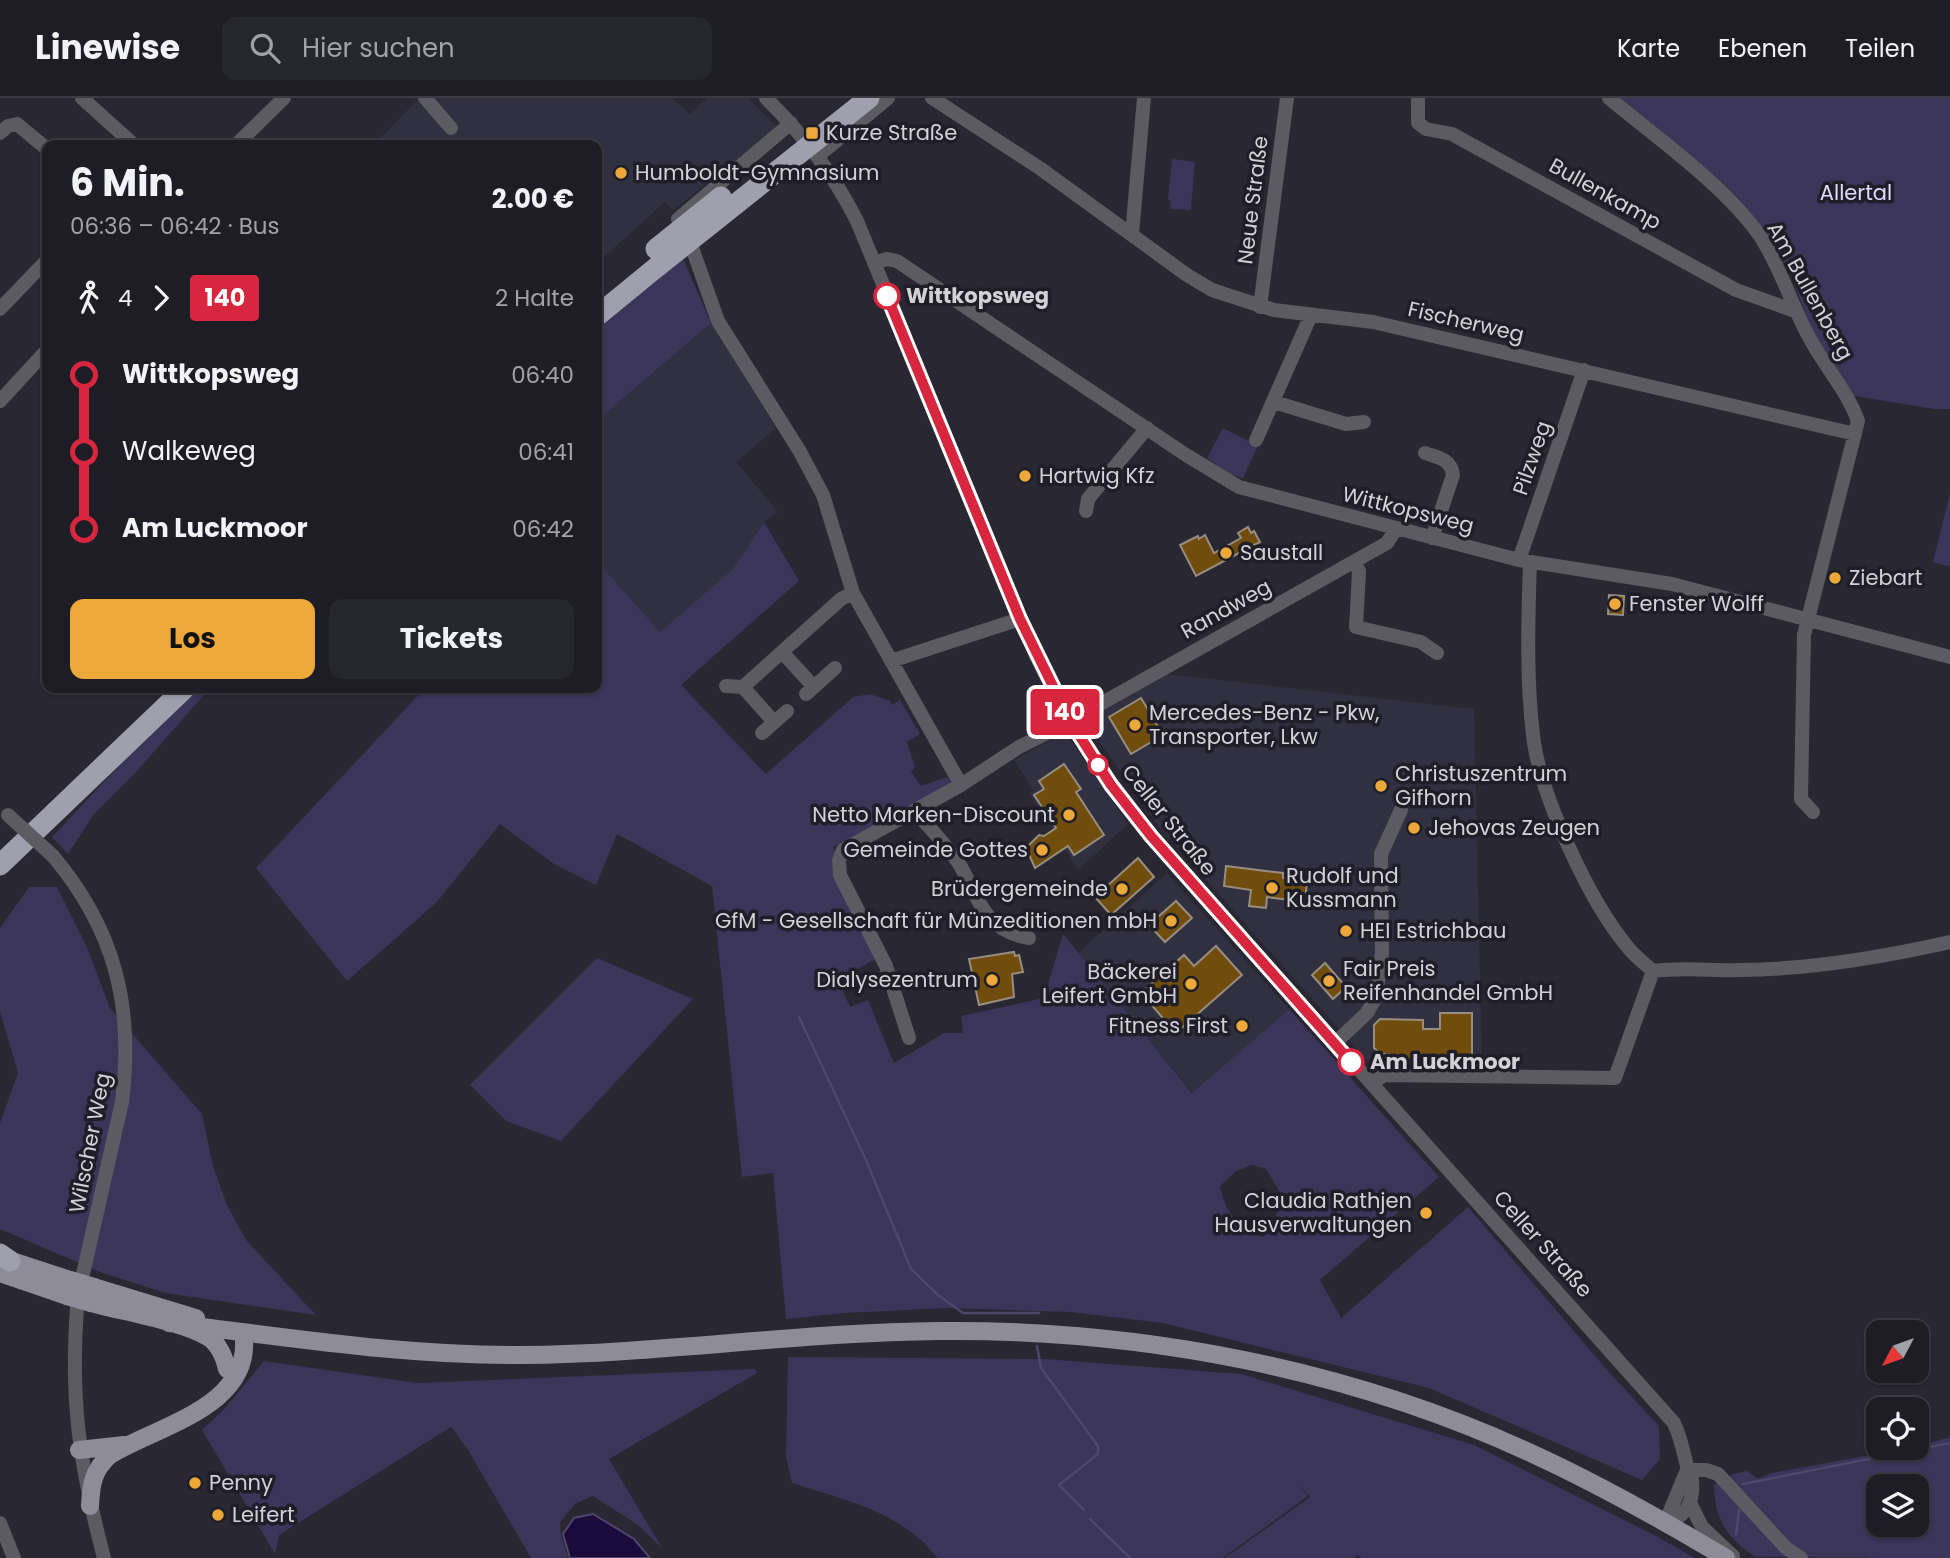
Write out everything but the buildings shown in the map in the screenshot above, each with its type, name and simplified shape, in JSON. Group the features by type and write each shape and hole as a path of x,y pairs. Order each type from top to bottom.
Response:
{"highway":[{"path":"602,311 653,260 846,98"},
{"path":"602,295 653,260 869,98"},
{"path":"0,851 164,693"},
{"path":"0,865 180,693"},
{"path":"0,883 51,817"}],"main road":[{"path":"3,1261 207,1336 233,1367"},
{"path":"80,1291 243,1332"},
{"path":"169,1323 395,1350 520,1355 639,1351 822,1336 940,1331 1065,1335 1134,1342 1268,1366 1414,1407 1534,1455 1665,1522 1726,1558"},
{"path":"80,1456 97,1460 110,1455 175,1424 213,1402 228,1385 233,1367 244,1347 243,1332"},
{"path":"233,1367 263,1345 283,1338"},
{"path":"80,1456 127,1445"},
{"path":"90,1506 93,1476 98,1466 110,1455"}],"street":[{"path":"82,98 128,140"},
{"path":"425,98 451,128"},
{"name":"Celler Straße","path":"766,98 819,155 839,187 874,263 1020,619 1070,721 1111,785 1151,836 1335,1043 1378,1079 1674,1423 1683,1445 1687,1470 1692,1478 1690,1503 1702,1527 1735,1558"},
{"path":"819,155 888,98"},
{"name":"Fischerweg","path":"932,98 1041,169 1187,275 1212,290 1260,307 1373,322 1855,435"},
{"path":"1132,234 1144,98"},
{"name":"Neue Straße","path":"1260,307 1286,98"},
{"name":"Bullenkamp","path":"1418,98 1418,123 1426,129 1452,134 1736,290 1795,311"},
{"name":"Am Bullenberg","path":"1609,98 1682,158 1737,209 1759,236 1784,277 1795,311 1810,341 1853,408 1858,421 1855,435"},
{"path":"241,140 279,100"},
{"path":"791,123 678,219 685,228 718,321 793,440 823,495 853,593 961,785"},
{"path":"0,133 8,126 17,124 42,145"},
{"name":"Wittkopsweg","path":"874,263 887,259 897,261 1225,480 1239,486 1525,561 1672,584 1950,657"},
{"path":"0,309 42,265"},
{"path":"1256,440 1311,315"},
{"path":"0,401 42,355"},
{"name":"Pilzweg","path":"1584,370 1525,561 1534,743 1544,783 1586,883 1626,945 1653,971"},
{"path":"1274,402 1346,424 1364,422"},
{"path":"1086,511 1088,499 1147,428"},
{"path":"1813,812 1801,799 1804,635 1855,435"},
{"path":"1425,453 1447,461 1453,475 1432,538"},
{"name":"Randweg","path":"909,1038 886,966 840,876 839,860 843,850 961,785 1019,747 1387,543 1396,529"},
{"path":"1354,562 1359,571 1356,627 1421,642 1437,653"},
{"path":"743,687 841,599 853,593"},
{"path":"891,661 1020,619"},
{"path":"782,652 810,691 835,668"},
{"path":"726,685 743,687 774,722"},
{"path":"762,733 787,711"},
{"path":"1335,1043 1367,1013 1376,998 1382,953 1381,854 1401,810"},
{"path":"915,811 960,866 987,918 1011,935 1029,938"},
{"name":"Wilscher Weg","path":"4,812 53,856 82,892 104,934 119,979 125,1026 126,1065 122,1102 80,1291 75,1405 80,1456 104,1558"},
{"path":"1378,1079 1615,1078 1653,971 1678,968 1742,970 1805,966 1950,942"},
{"path":"1665,1522 1687,1470 1706,1470 1718,1474 1786,1548 1801,1558"},
{"path":"1665,1522 1677,1520 1690,1503"},
{"path":"0,1523 14,1558"}],"shaded area":[{"path":"419,98 672,98 690,114 707,98 748,98 778,128 673,210 665,202 602,259 602,140 379,140"},
{"path":"711,323 776,428 736,462 778,512 764,522 734,569 660,633 602,567 602,417"},
{"path":"1167,674 1474,709 1482,1066 1374,1068 1159,827 1085,721"},
{"path":"1065,732 1128,824 1078,870 1029,793 1033,790 1014,760"},
{"path":"1167,873 1289,1009 1193,1093 1078,953"},
{"path":"593,1514 634,1539 650,1558 570,1558 563,1534 574,1518"}],"green space":[{"name":"Allertal","path":"1615,98 1950,98 1950,409 1934,409 1849,395 1811,328 1789,271 1754,219"},
{"path":"1172,159 1195,162 1191,210 1170,209 1171,201 1168,200"},
{"path":"681,254 711,323 602,417 602,323"},
{"path":"1223,428 1258,446 1243,478 1229,474 1207,458"},
{"path":"1950,493 1950,567 1933,562"},
{"path":"764,522 799,581 681,685 766,774 853,697 870,694 890,701 892,705 900,700 920,734 907,742 915,767 911,772 921,786 947,777 952,784 833,847 879,957 838,980 850,1007 868,1000 894,1063 944,1033 963,1033 961,1016 1044,998 1063,934 1192,1093 1289,1009 1439,1177 1320,1280 1341,1318 1468,1207 1608,1371 1659,1426 1660,1459 1642,1480 1429,1388 1163,1323 1070,1312 947,1308 786,1319 773,1173 742,1177 712,886 617,834 596,885 554,864 500,824 436,903 347,981 256,868 420,693 602,693 602,567 660,632 733,569","holes":["1252,1165 1266,1169 1283,1198 1276,1215 1279,1226 1262,1237 1233,1218 1220,1186 1236,1171"]},
{"path":"187,693 206,693 137,771 94,814 68,854 52,837 117,768 134,745"},
{"path":"29,887 57,887 87,947 110,1008 202,1114 213,1166 227,1205 246,1240 316,1315 165,1293 100,1272 0,1229 0,1123 18,1073 0,1012 0,928"},
{"path":"597,958 693,999 561,1141 506,1121 470,1085"},
{"path":"788,1357 1044,1359 1241,1374 1474,1445 1695,1558 1361,1558 1358,1555 1355,1558 1225,1558 1310,1497 1297,1482 1308,1496 1223,1558 937,1558 923,1542 890,1519 852,1502 792,1483 786,1456"},
{"path":"264,1361 417,1383 755,1369 757,1373 609,1459 662,1548 638,1525 593,1496 575,1504 560,1522 568,1558 531,1558 468,1450 451,1427 279,1535 275,1554 202,1430 226,1407"},
{"path":"1950,1437 1950,1558 1755,1556 1737,1543 1724,1526 1716,1507 1714,1485 1733,1474 1747,1471 1758,1479 1771,1473 1866,1456 1866,1460 1929,1460 1929,1443"}],"waterway":[{"path":"799,1017 866,1160 911,1269 938,1295 963,1313 1039,1313"},
{"path":"1037,1346 1041,1368 1098,1446 1098,1454 1059,1485 1084,1510"},
{"path":"1743,1484 1950,1443"},
{"path":"1736,1535 1739,1510"},
{"path":"1090,1519 1130,1558"}],"bus line":[{"name":"140","path":"887,296 1020,619 1070,721 1132,813 1351,1062"}],"place":[{"name":"Kurze Straße","path":"812,133"},
{"name":"Humboldt-Gymnasium","path":"621,173"},
{"name":"Wittkopsweg","path":"887,296"},
{"name":"Hartwig Kfz","path":"1025,476"},
{"name":"Saustall","path":"1226,553"},
{"name":"Ziebart","path":"1835,578"},
{"name":"Fenster Wolff","path":"1615,604"},
{"name":"Mercedes-Benz - Pkw, Transporter, Lkw","path":"1135,725"},
{"name":"Christuszentrum Gifhorn","path":"1381,786"},
{"name":"Netto Marken-Discount","path":"1069,815"},
{"name":"Jehovas Zeugen","path":"1414,828"},
{"name":"Gemeinde Gottes","path":"1042,850"},
{"name":"Rudolf und Kussmann","path":"1272,888"},
{"name":"Brüdergemeinde","path":"1122,889"},
{"name":"GfM - Gesellschaft für Münzeditionen mbH","path":"1171,921"},
{"name":"HEI Estrichbau","path":"1346,931"},
{"name":"Dialysezentrum","path":"992,980"},
{"name":"Fair Preis Reifenhandel GmbH","path":"1329,981"},
{"name":"Bäckerei Leifert GmbH","path":"1191,984"},
{"name":"Fitness First","path":"1242,1026"},
{"name":"Am Luckmoor","path":"1351,1062"},
{"name":"Claudia Rathjen Hausverwaltungen","path":"1426,1213"},
{"name":"Penny","path":"195,1483"},
{"name":"Leifert","path":"218,1515"}]}
